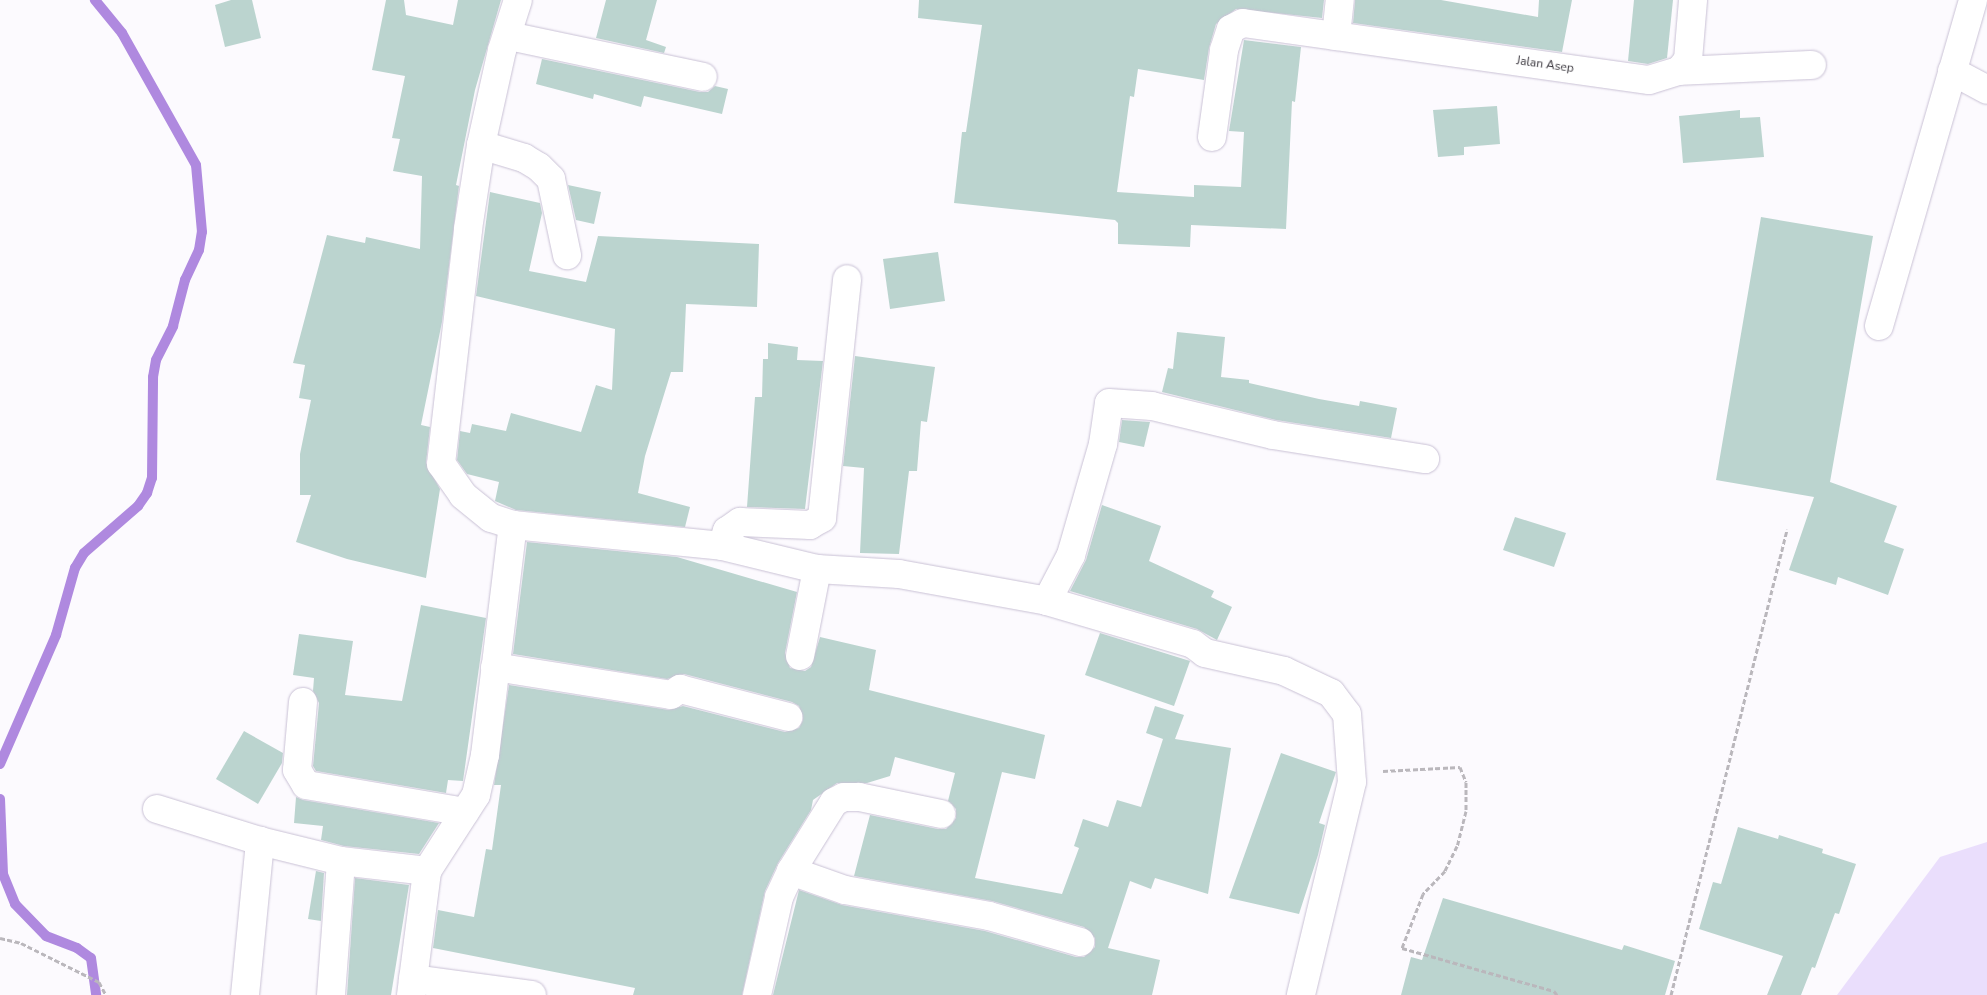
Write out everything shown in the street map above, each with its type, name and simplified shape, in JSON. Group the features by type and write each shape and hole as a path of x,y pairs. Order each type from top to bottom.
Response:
{"street":[{"path":"518,0 509,36 502,50 481,145 468,229 441,464 463,495 491,518 513,525 722,546 817,569 899,574 1047,601 1193,644 1205,653 1284,672 1331,693 1347,714 1352,782 1301,995"},
{"path":"1336,36 1340,0"},
{"path":"1679,71 1688,60 1693,0"},
{"path":"1879,326 1973,0"},
{"name":"Jalan Asep","path":"1212,137 1224,50 1231,29 1243,23 1649,80 1679,71 1812,65"},
{"path":"509,36 703,77"},
{"path":"1952,71 1987,90"},
{"path":"481,145 524,158 539,167 551,179 567,256"},
{"path":"722,546 727,530 740,522 810,525 822,518 847,279"},
{"path":"1047,601 1071,555 1103,444 1109,403 1152,406 1273,435 1425,459"},
{"path":"513,525 485,755 476,795 427,871 412,987 532,995"},
{"path":"800,656 817,569"},
{"path":"495,667 671,694 680,689 788,717"},
{"path":"303,702 297,770 306,785 466,812"},
{"path":"757,995 779,897 791,871 828,808 844,797 859,797 941,814"},
{"path":"157,809 260,841 340,861 427,871"},
{"path":"245,995 260,841"},
{"path":"331,995 340,861"},
{"path":"791,871 845,890 989,916 1080,942"}],"path":[{"path":"1671,995 1787,529"},
{"path":"1350,764 1382,772 1460,767 1466,782 1466,811 1457,846 1445,871 1423,894 1402,948 1554,991 1557,995"},
{"path":"0,938 21,943 99,982 106,995"}],"shaded area":[{"path":"1987,842 1987,995 1837,995 1940,857"}],"building":[{"path":"231,0 252,0 261,38 225,47 215,5"},
{"path":"386,0 404,0 406,15 453,25 458,0 501,0 475,90 456,185 459,186 442,322 421,425 430,427 426,463 440,489 426,578 347,559 296,542 311,495 300,495 300,454 311,400 299,398 305,365 293,363 327,235 365,243 366,237 420,249 422,176 393,171 400,139 392,138 405,76 372,70"},
{"path":"606,0 657,0 646,40 666,47 664,53 596,38"},
{"path":"919,0 1324,0 1322,18 1236,9 1216,24 1209,48 1204,80 1138,69 1134,97 1130,96 1117,192 1194,197 1194,185 1241,187 1244,132 1229,131 1244,40 1301,47 1295,102 1292,101 1286,229 1191,225 1190,247 1118,244 1118,223 1115,220 954,203 962,132 966,132 982,25 918,18"},
{"path":"1355,0 1441,0 1538,17 1539,0 1572,0 1562,52 1353,23"},
{"path":"1634,0 1673,0 1667,58 1648,64 1628,61"},
{"path":"542,59 700,92 708,92 715,86 728,89 722,114 644,96 641,107 594,94 593,99 536,84"},
{"path":"1497,106 1500,144 1464,147 1464,155 1438,157 1433,110"},
{"path":"1740,110 1740,118 1760,117 1764,157 1683,163 1679,116"},
{"path":"568,185 601,192 594,224 576,220"},
{"path":"490,192 540,203 542,213 529,271 586,282 598,236 759,244 757,307 686,304 683,372 671,372 645,456 638,493 690,507 685,527 516,510 495,501 499,482 467,474 457,460 460,431 470,433 472,424 506,431 511,413 581,432 596,385 612,390 615,329 476,296"},
{"path":"1761,217 1873,236 1830,482 1897,506 1884,542 1904,549 1888,595 1838,577 1836,585 1789,570 1814,497 1716,480"},
{"path":"938,252 945,301 890,309 883,259"},
{"path":"1177,332 1225,337 1221,377 1249,380 1249,383 1319,399 1359,406 1360,401 1397,408 1391,438 1276,420 1162,392 1168,368 1173,369"},
{"path":"768,343 798,347 797,360 823,361 805,509 747,507 755,397 762,397 763,359 768,359"},
{"path":"855,356 935,367 927,422 921,421 917,471 909,471 899,554 860,553 864,468 843,466"},
{"path":"1122,420 1150,422 1144,447 1119,442"},
{"path":"1102,505 1161,526 1149,561 1214,591 1211,597 1232,607 1217,640 1197,629 1070,591 1086,560"},
{"path":"1515,517 1566,533 1554,567 1503,550"},
{"path":"527,542 677,557 797,592 785,653 790,668 805,671 811,667 820,637 876,650 869,690 1045,735 1035,779 1002,772 975,878 1062,894 1079,848 1074,846 1083,819 1108,827 1117,800 1141,807 1163,739 1146,733 1155,706 1184,715 1175,739 1231,748 1208,894 1155,878 1151,889 1130,881 1108,948 1160,960 1152,995 773,995 799,890 842,905 985,931 1076,957 1084,957 1095,947 1095,938 1084,927 992,901 854,876 870,815 938,829 946,829 956,818 956,809 948,801 955,773 895,757 890,776 867,783 837,783 813,800 811,810 778,863 765,891 742,995 633,995 635,988 433,948 438,910 474,917 486,849 492,850 501,785 494,785 509,685 669,710 683,706 785,732 799,728 803,720 799,706 792,702 684,674 667,679 513,654"},
{"path":"421,605 486,618 463,781 448,780 446,793 316,771 313,766 319,703 313,691 314,678 293,675 299,634 353,641 345,695 402,701"},
{"path":"1100,633 1190,661 1174,706 1085,675"},
{"path":"244,731 283,753 282,763 258,804 216,779"},
{"path":"1281,753 1336,772 1319,823 1325,825 1318,855 1299,914 1229,898"},
{"path":"296,797 303,800 439,823 419,854 344,846 321,840 323,826 294,823"},
{"path":"1738,827 1778,839 1779,835 1823,849 1822,853 1856,864 1839,914 1835,913 1815,968 1812,967 1801,995 1767,995 1783,956 1699,929 1713,882 1721,884"},
{"path":"316,871 324,873 321,921 308,919"},
{"path":"355,878 409,885 391,995 347,995"},
{"path":"1443,898 1622,950 1624,945 1675,961 1665,995 1401,995 1411,957 1422,960"}],"waterway":[{"path":"0,764 56,635 75,568 84,553 138,506 147,493 152,478 153,377 156,360 173,326 185,280 199,250 202,232 196,165 122,33 95,0"},
{"path":"0,799 3,874 15,904 46,936 77,948 91,958 96,995"}]}
